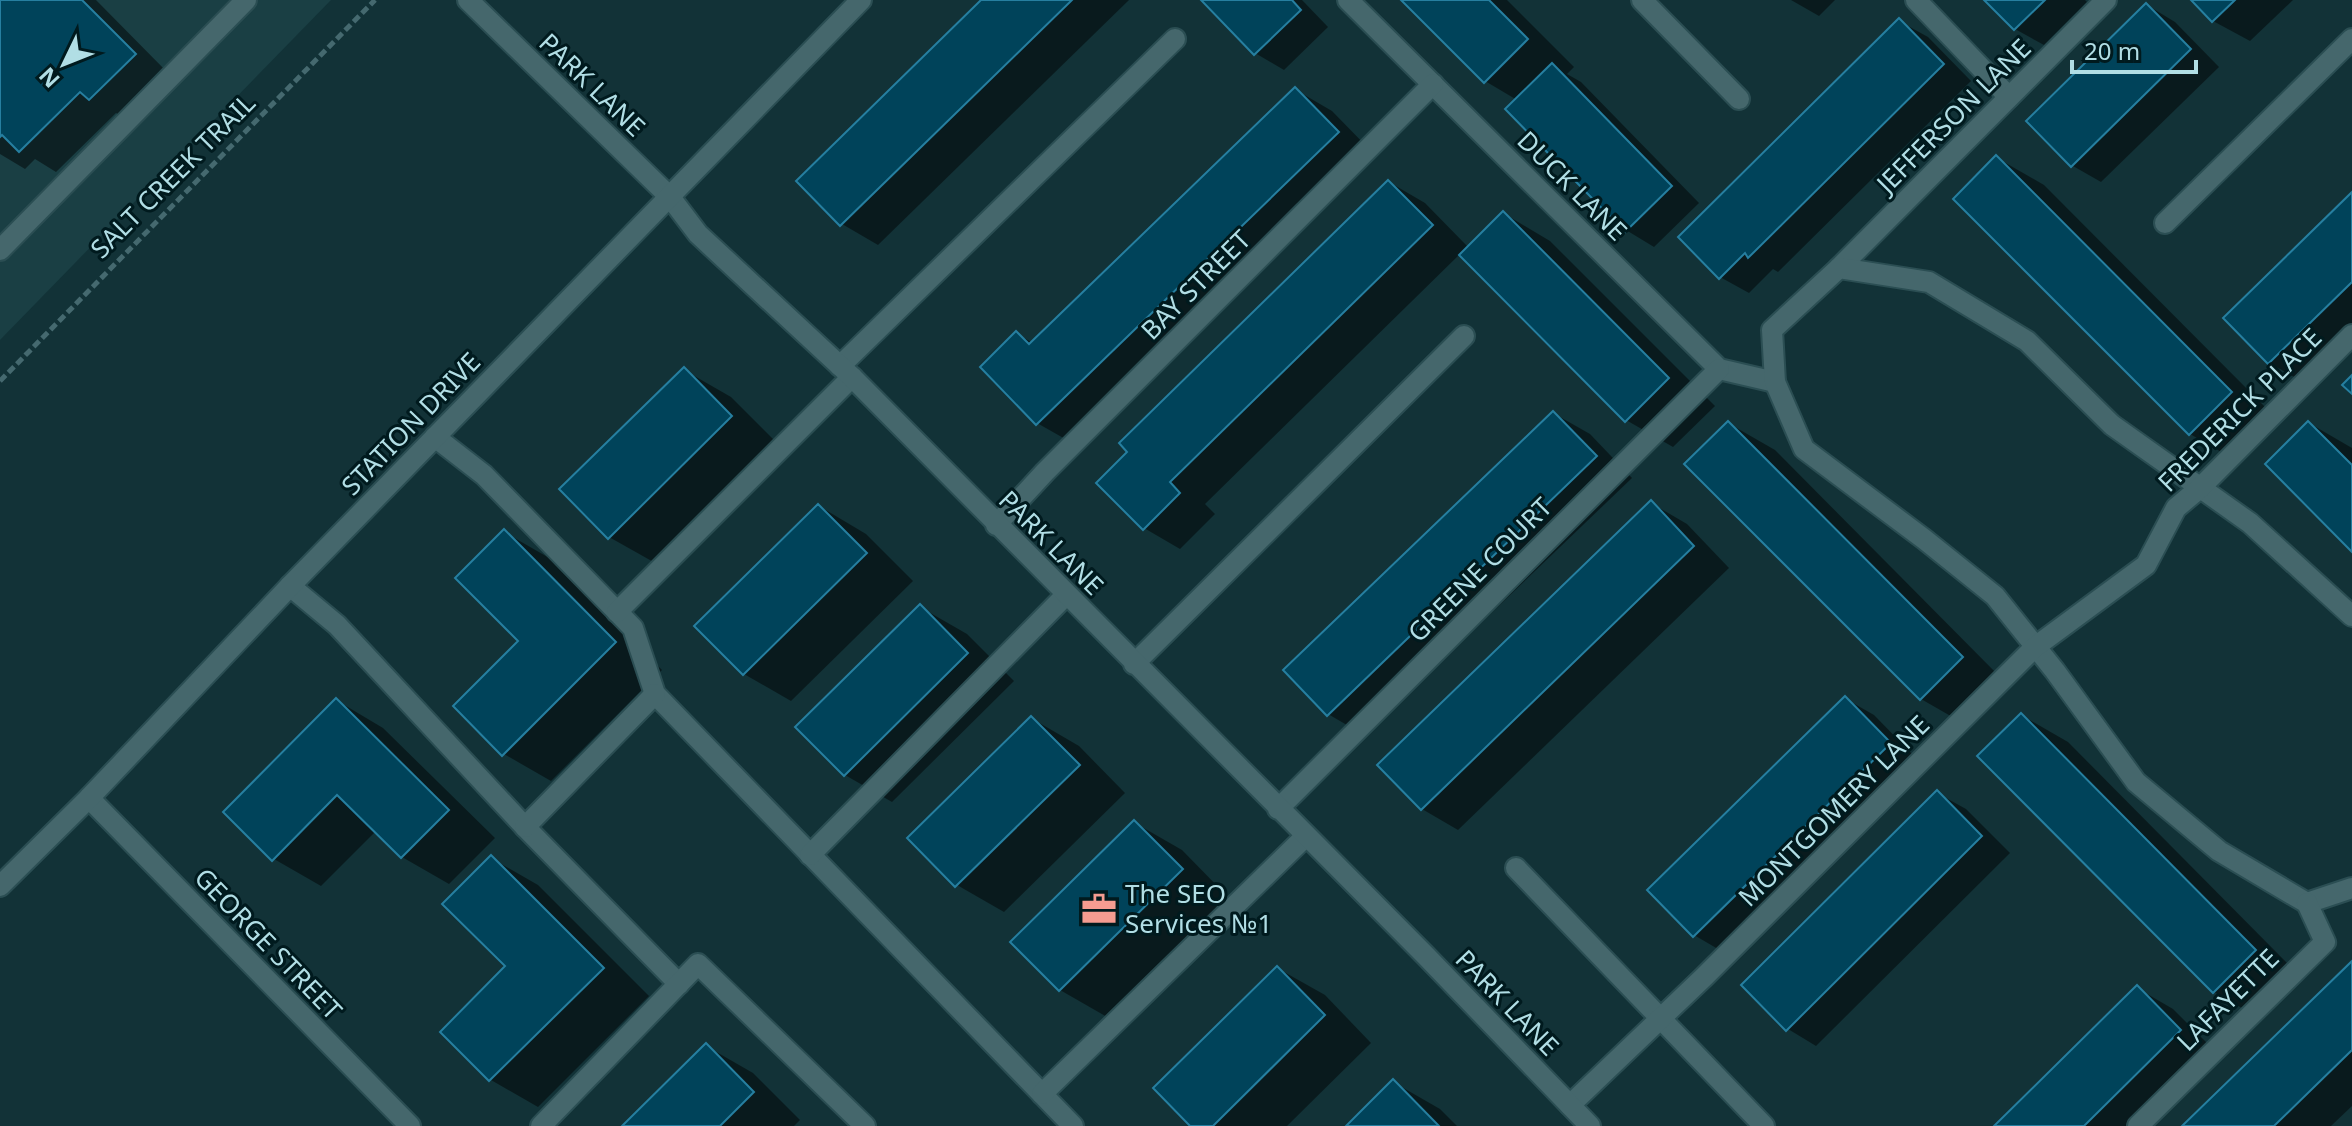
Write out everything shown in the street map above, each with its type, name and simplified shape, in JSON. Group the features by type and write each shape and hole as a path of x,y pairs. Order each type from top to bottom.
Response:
{"street":[{"path":"0,250 246,0"},
{"name":"STATION DRIVE","path":"0,886 89,798 290,586 861,0"},
{"name":"DUCK LANE","path":"1348,0 1719,369"},
{"path":"1642,0 1739,99"},
{"path":"1916,0 2009,97"},
{"name":"JEFFERSON LANE","path":"1775,382 1772,330 1839,268 2106,0"},
{"name":"PARK LANE","path":"468,1 670,197 698,234 846,372 1590,1126"},
{"path":"617,612 846,372 1175,39"},
{"path":"2165,223 2352,39"},
{"name":"BAY STREET","path":"996,525 1045,472 1433,84"},
{"path":"1839,268 1929,282 2027,341 2112,425 2250,523 2352,616"},
{"name":"FREDERICK PLACE","path":"2146,565 2176,508 2201,487 2352,335"},
{"path":"1134,664 1464,336"},
{"path":"1719,369 1775,382 1804,449 1995,596 2136,782 2219,851 2307,903 2352,888"},
{"name":"GREENE COURT","path":"1278,809 1719,369"},
{"path":"435,437 484,475 633,628 655,694 1073,1126"},
{"name":"MONTGOMERY LANE","path":"1570,1105 2035,647 2146,565"},
{"path":"290,586 337,625 525,827 679,984"},
{"path":"810,855 1066,595"},
{"path":"525,827 655,694"},
{"name":"GEORGE STREET","path":"89,798 403,1123"},
{"path":"1042,1094 1306,836"},
{"path":"1516,868 1764,1126"},
{"name":"LAFAYETTE","path":"2138,1126 2325,942 2307,903"},
{"path":"541,1126 698,964 865,1126"}],"path":[{"name":"SALT CREEK TRAIL","path":"0,381 375,0"}],"shaded area":[{"path":"0,0 331,0 0,340"}],"building":[{"path":"0,0 82,0 136,54 89,100 80,92 19,152 2,135 0,137"},
{"path":"981,0 1072,0 840,226 796,181"},
{"path":"1201,0 1292,0 1301,10 1254,55"},
{"path":"1401,0 1489,0 1528,39 1484,83"},
{"path":"1984,0 2045,0 2014,30"},
{"path":"2191,0 2235,0 2212,22"},
{"path":"2146,3 2191,49 2071,167 2026,121"},
{"path":"1899,18 1944,64 1748,258 1745,253 1719,279 1678,237"},
{"path":"1552,63 1672,186 1625,232 1505,109"},
{"path":"1295,87 1339,132 1036,425 980,367 1016,331 1029,344"},
{"path":"1996,155 2232,392 2189,435 1953,199"},
{"path":"1388,180 1433,225 1170,482 1180,493 1143,530 1096,483 1127,452 1119,443"},
{"path":"2352,192 2352,282 2268,364 2223,318"},
{"path":"1503,211 1669,378 1625,422 1459,255"},
{"path":"684,367 732,416 608,539 559,489"},
{"path":"2352,375 2352,394 2342,385"},
{"path":"1553,411 1597,456 1327,716 1283,670"},
{"path":"1728,421 1963,657 1920,700 1684,464"},
{"path":"2308,421 2352,465 2352,552 2265,464"},
{"path":"1651,500 1694,546 1421,810 1377,765"},
{"path":"818,504 867,553 743,675 694,626"},
{"path":"504,529 616,642 502,756 453,706 518,641 455,578"},
{"path":"920,604 968,653 844,776 795,727"},
{"path":"1845,696 1891,743 1693,937 1647,890"},
{"path":"336,698 449,810 401,858 337,795 272,861 223,812"},
{"path":"2021,713 2256,950 2213,993 1977,756"},
{"path":"1031,716 1080,765 955,887 907,838"},
{"path":"1937,790 1982,836 1786,1031 1741,985"},
{"path":"1134,820 1183,869 1059,991 1010,942"},
{"path":"491,855 604,968 489,1081 440,1032 505,966 442,904"},
{"path":"2352,961 2352,1050 2274,1126 2182,1126"},
{"path":"1277,966 1325,1015 1213,1126 1190,1126 1153,1088"},
{"path":"2137,985 2181,1030 2084,1126 1994,1126"},
{"path":"706,1043 754,1092 720,1126 622,1126"},
{"path":"1393,1079 1439,1126 1346,1126"}],"place":[{"name":"The SEO Services №1","path":"1099,909"}]}
